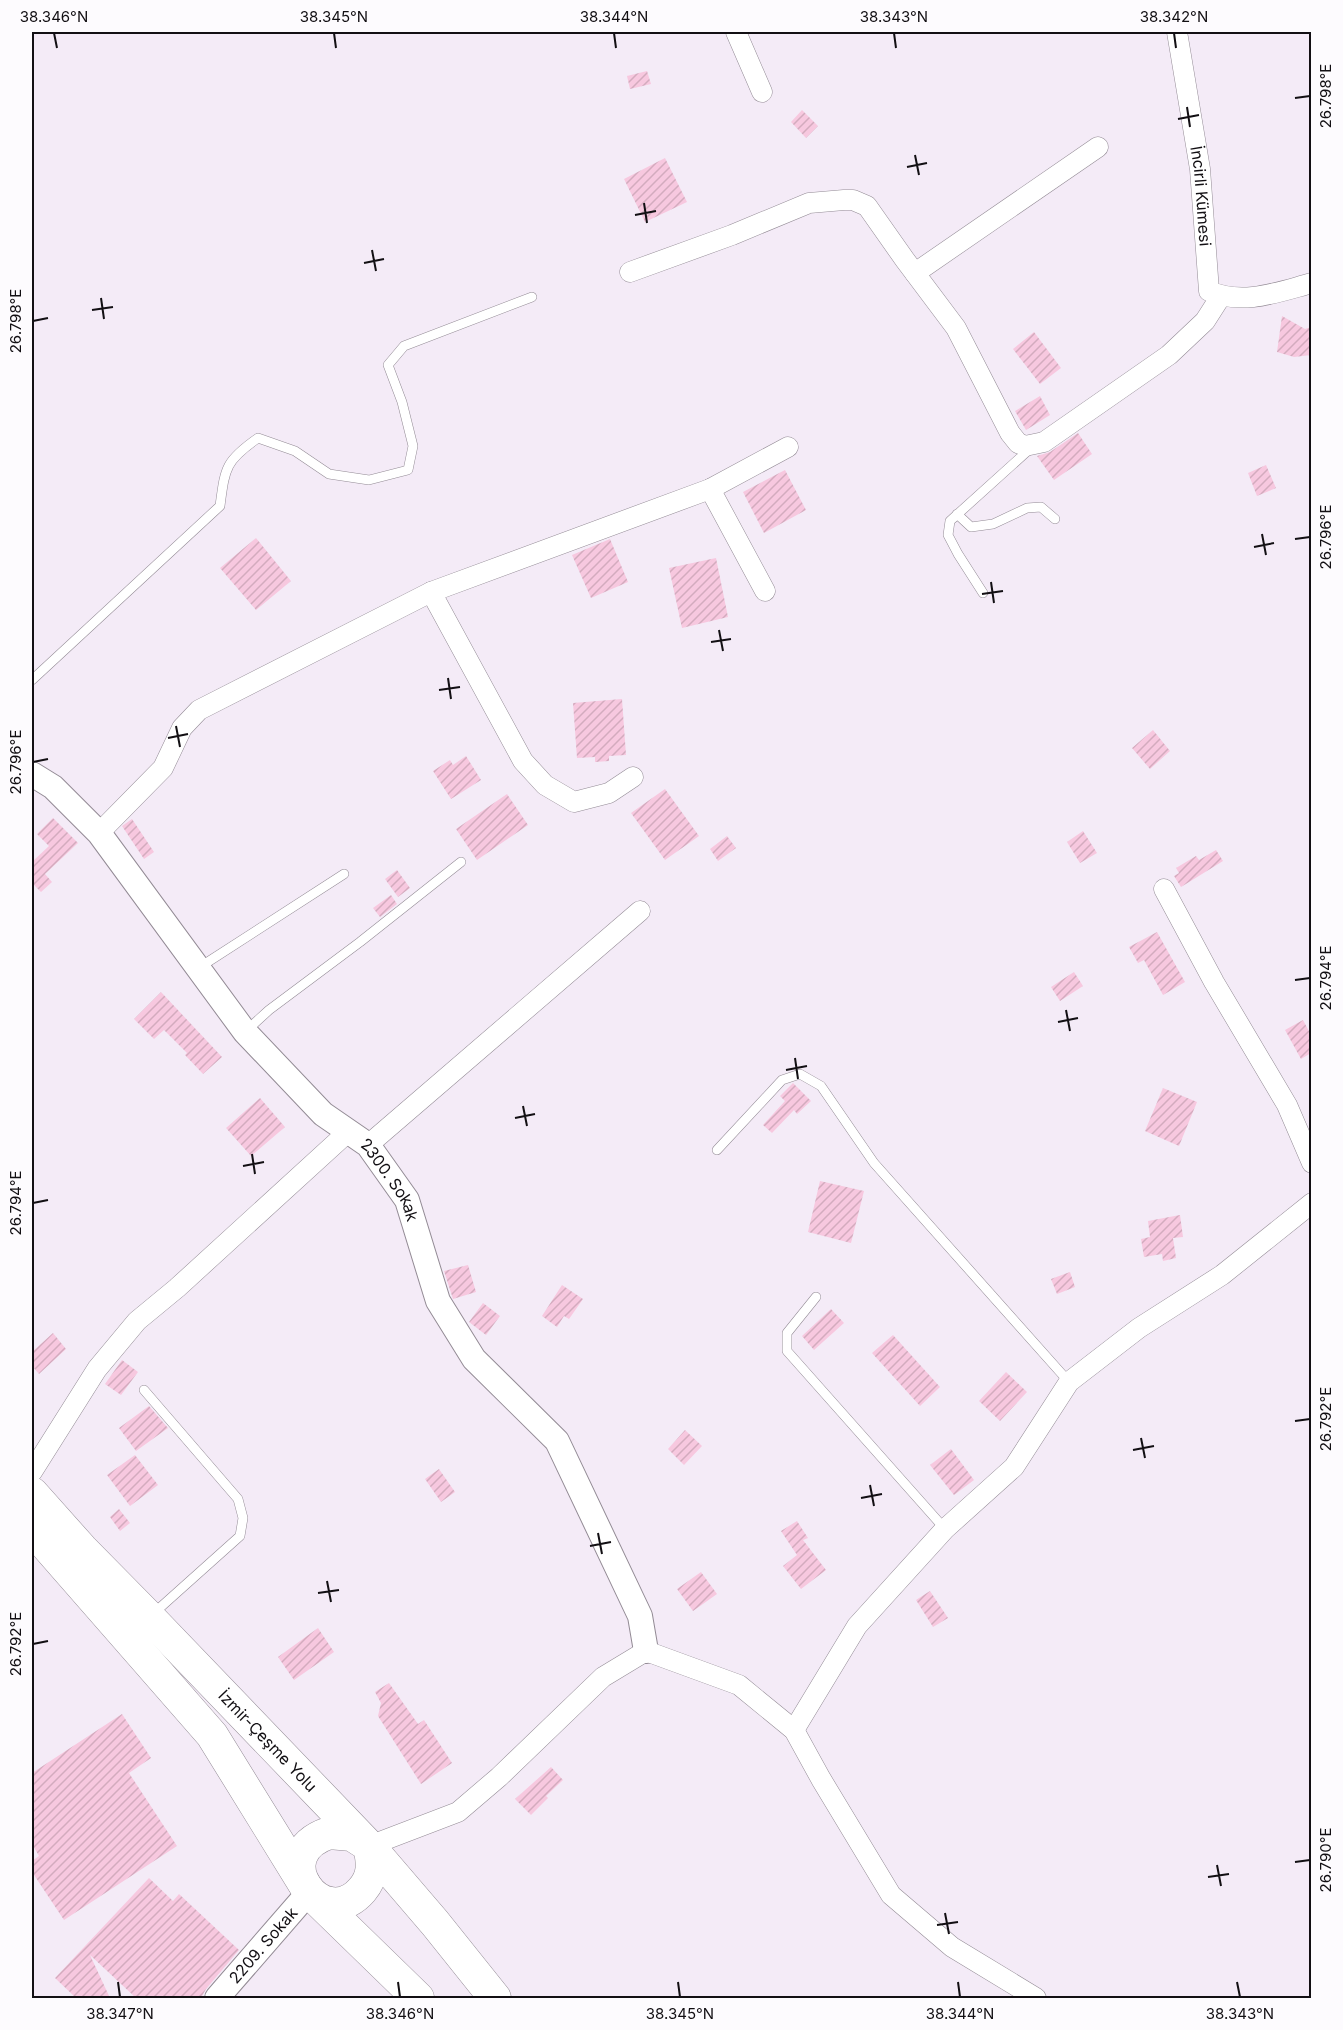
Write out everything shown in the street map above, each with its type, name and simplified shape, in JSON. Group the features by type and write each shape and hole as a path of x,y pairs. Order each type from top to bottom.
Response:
{"highway":[{"name":"İzmir-Çeşme Yolu","path":"32,1492 82,1549 369,1846 495,1998"},
{"path":"32,1529 212,1735 309,1892 418,1998"},
{"path":"329,1833 352,1835 369,1846 373,1864 370,1877 356,1896 346,1902 334,1903 322,1901 309,1892 300,1876 299,1864 302,1853 318,1836 329,1833"}],"street":[{"path":"736,32 762,92"},
{"name":"İncirli Kümesi","path":"1177,32 1200,169 1215,294"},
{"path":"915,273 1098,147"},
{"path":"630,272 732,235 809,203 853,200 867,206 956,328 1011,433 1018,443 1025,447 1044,442 1169,355 1205,321 1215,294 1258,298 1311,283"},
{"path":"99,833 163,768 182,728 199,710 431,592 710,489 788,447"},
{"path":"710,489 765,591"},
{"path":"431,592 523,760 545,785 574,802 609,793 633,777"},
{"name":"2300. Sokak","path":"32,774 53,787 99,833 245,1032 324,1114 369,1145 407,1200 438,1301 474,1359 557,1441 640,1616 646,1651"},
{"path":"1164,889 1214,982 1287,1105 1311,1163"},
{"path":"369,1145 640,911"},
{"path":"32,1472 97,1368 137,1321 177,1288 349,1131"},
{"path":"794,1730 857,1626 945,1529 1014,1467 1070,1382 1139,1328 1222,1275 1311,1203"},
{"path":"369,1846 458,1812 499,1777 603,1677 646,1651 739,1685 794,1730 891,1895 952,1947 1036,1998"},
{"name":"2209. Sokak","path":"217,1998 309,1892"}],"lane":[{"path":"32,680 220,506 224,475 236,453 258,438 295,451 329,474 369,480 408,470 413,446 402,402 388,364 404,346 532,297"},
{"path":"983,593 948,534 950,521 1035,445"},
{"path":"957,514 971,527 993,524 1028,508 1041,507 1055,519"},
{"path":"245,1032 269,1010 461,862"},
{"path":"198,968 344,874"},
{"path":"717,1150 782,1080 800,1074 821,1086 874,1163 1070,1382"},
{"path":"816,1297 787,1333 787,1351 945,1529"},
{"path":"144,1390 238,1499 243,1518 240,1536 150,1617"}],"building":[{"path":"647,71 651,84 630,89 627,76"},
{"path":"802,110 818,126 806,138 791,122"},
{"path":"665,158 687,202 645,222 624,179"},
{"path":"1282,316 1305,329 1311,327 1311,355 1294,357 1277,352"},
{"path":"1034,332 1061,368 1040,384 1013,349"},
{"path":"1040,396 1050,415 1026,430 1015,411"},
{"path":"1078,433 1092,454 1054,480 1037,456 1050,452"},
{"path":"1266,465 1276,488 1257,496 1248,473"},
{"path":"785,470 806,510 764,533 743,492"},
{"path":"256,538 291,581 256,610 220,568"},
{"path":"610,539 628,582 591,598 572,555"},
{"path":"716,558 728,617 682,628 669,568"},
{"path":"622,699 626,755 609,756 609,761 595,762 595,757 577,758 573,703"},
{"path":"1153,730 1170,751 1150,769 1132,748"},
{"path":"466,756 481,780 451,799 433,771 450,760 453,765"},
{"path":"665,789 699,836 665,860 631,813"},
{"path":"507,794 528,825 477,860 456,829"},
{"path":"53,818 78,843 45,874 52,882 41,892 34,885 32,888 32,859 33,861 49,846 37,834"},
{"path":"132,819 154,852 144,859 122,826"},
{"path":"1083,831 1097,853 1080,863 1067,842"},
{"path":"727,836 736,848 718,861 710,849"},
{"path":"1216,850 1223,861 1181,887 1174,876 1179,873 1176,868 1196,856 1199,860"},
{"path":"397,870 410,888 398,897 385,879"},
{"path":"391,895 397,904 380,917 373,908"},
{"path":"1157,932 1185,982 1163,995 1144,960 1138,963 1129,947"},
{"path":"1074,972 1083,986 1060,1001 1051,987"},
{"path":"161,992 222,1057 203,1074 185,1055 187,1053 164,1030 154,1039 134,1019"},
{"path":"1303,1020 1311,1035 1311,1053 1301,1059 1285,1030"},
{"path":"793,1083 811,1101 797,1114 794,1110 772,1133 763,1125 785,1101 780,1096"},
{"path":"1163,1088 1197,1102 1179,1146 1145,1131"},
{"path":"260,1098 285,1127 251,1156 226,1128"},
{"path":"820,1181 864,1191 851,1243 808,1232"},
{"path":"1180,1215 1183,1237 1173,1238 1176,1258 1163,1261 1162,1254 1144,1257 1141,1239 1150,1237 1148,1221"},
{"path":"468,1265 476,1292 453,1299 444,1271"},
{"path":"1070,1272 1075,1287 1057,1294 1051,1279"},
{"path":"562,1285 583,1299 569,1319 564,1316 557,1327 542,1316"},
{"path":"483,1303 500,1316 486,1335 469,1322"},
{"path":"831,1309 844,1323 814,1350 802,1336"},
{"path":"53,1333 66,1349 39,1374 32,1366 32,1352"},
{"path":"893,1335 940,1387 920,1406 872,1353"},
{"path":"122,1360 138,1372 121,1395 105,1384"},
{"path":"1006,1372 1027,1392 1000,1421 979,1401"},
{"path":"149,1406 168,1428 136,1451 119,1428"},
{"path":"685,1430 702,1446 684,1465 668,1449"},
{"path":"951,1449 974,1480 954,1495 930,1465"},
{"path":"135,1455 158,1485 130,1506 107,1475"},
{"path":"439,1469 455,1492 441,1502 425,1479"},
{"path":"119,1509 130,1523 120,1531 110,1517"},
{"path":"797,1521 808,1538 803,1540 826,1570 801,1589 783,1566 797,1555 781,1531"},
{"path":"701,1572 717,1594 693,1611 677,1589"},
{"path":"930,1591 948,1618 933,1627 916,1600"},
{"path":"318,1628 334,1652 294,1680 278,1657"},
{"path":"389,1683 418,1724 424,1720 452,1763 421,1784 378,1716 381,1703 375,1692"},
{"path":"122,1714 151,1758 129,1773 177,1846 64,1920 32,1872 32,1861 39,1856 32,1844 32,1773"},
{"path":"551,1767 563,1780 531,1815 515,1799"},
{"path":"149,1878 173,1901 179,1894 239,1950 201,1998 136,1998 90,1955 110,1998 76,1998 55,1978"}]}
